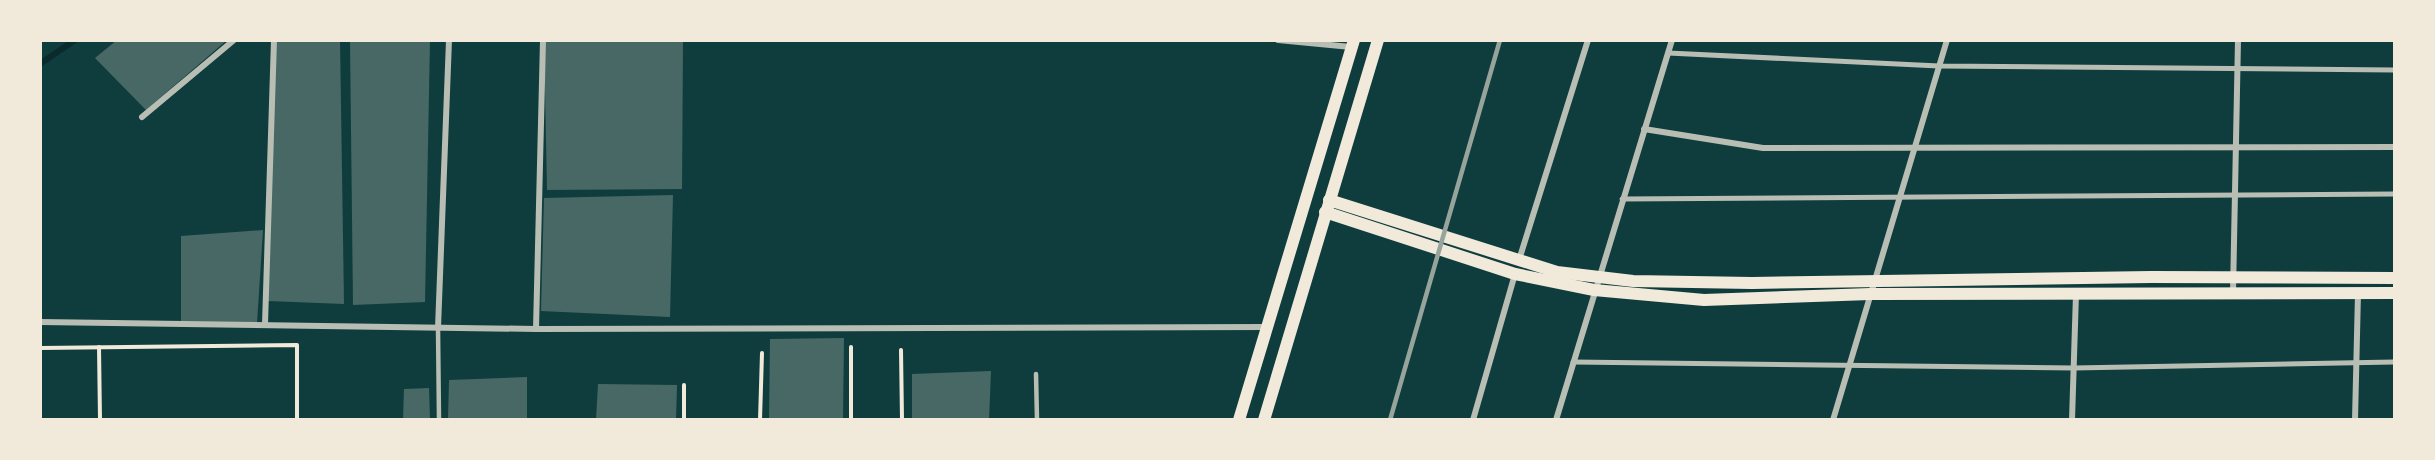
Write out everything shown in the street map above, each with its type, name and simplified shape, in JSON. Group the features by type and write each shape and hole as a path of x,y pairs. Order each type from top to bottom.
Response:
{"main road":[{"path":"1264,420 1378,40"},
{"path":"1239,420 1353,44"},
{"path":"1329,200 1557,272 1633,281 2076,294 2394,293"},
{"path":"1325,212 1515,274 1594,290 1704,300 1872,288 2233,277 2394,278"}],"street":[{"path":"142,117 234,40"},
{"path":"265,324 274,40"},
{"path":"438,328 449,40"},
{"path":"536,329 543,40"},
{"path":"1278,40 1353,44"},
{"path":"1520,260 1588,40"},
{"path":"1556,420 1672,40"},
{"path":"1833,420 1947,40"},
{"path":"2232,293 2238,40"},
{"path":"1668,53 1939,66 2394,70"},
{"path":"1644,129 1763,148 2394,147"},
{"path":"1622,200 2394,194"},
{"path":"1473,420 1515,274"},
{"path":"2355,420 2358,293"},
{"path":"2072,420 2076,294"},
{"path":"40,322 536,329 1266,327"},
{"path":"1573,362 2074,368 2394,362"}],"lane":[{"path":"438,328 439,420"},
{"path":"1036,374 1037,420"}],"path":[{"path":"40,348 297,345 297,420"},
{"path":"99,347 100,420"},
{"path":"851,347 851,420"},
{"path":"901,350 902,420"},
{"path":"760,420 762,353"},
{"path":"684,385 684,420"}],"building":[{"path":"117,40 227,40 146,110 95,58"},
{"path":"274,40 340,40 344,304 268,301"},
{"path":"350,40 430,40 425,302 353,305"},
{"path":"544,40 683,40 682,189 547,190"},
{"path":"673,195 670,317 541,311 544,198"},
{"path":"263,230 257,323 181,322 181,236"},
{"path":"844,338 843,420 769,420 770,339"},
{"path":"991,371 989,420 912,420 912,374"},
{"path":"527,377 527,420 448,420 449,380"},
{"path":"598,384 677,385 676,420 596,420"},
{"path":"429,388 430,420 403,420 404,389"}],"waterway":[{"path":"40,64 75,40"}],"railway":[{"path":"1390,420 1500,40"}]}
